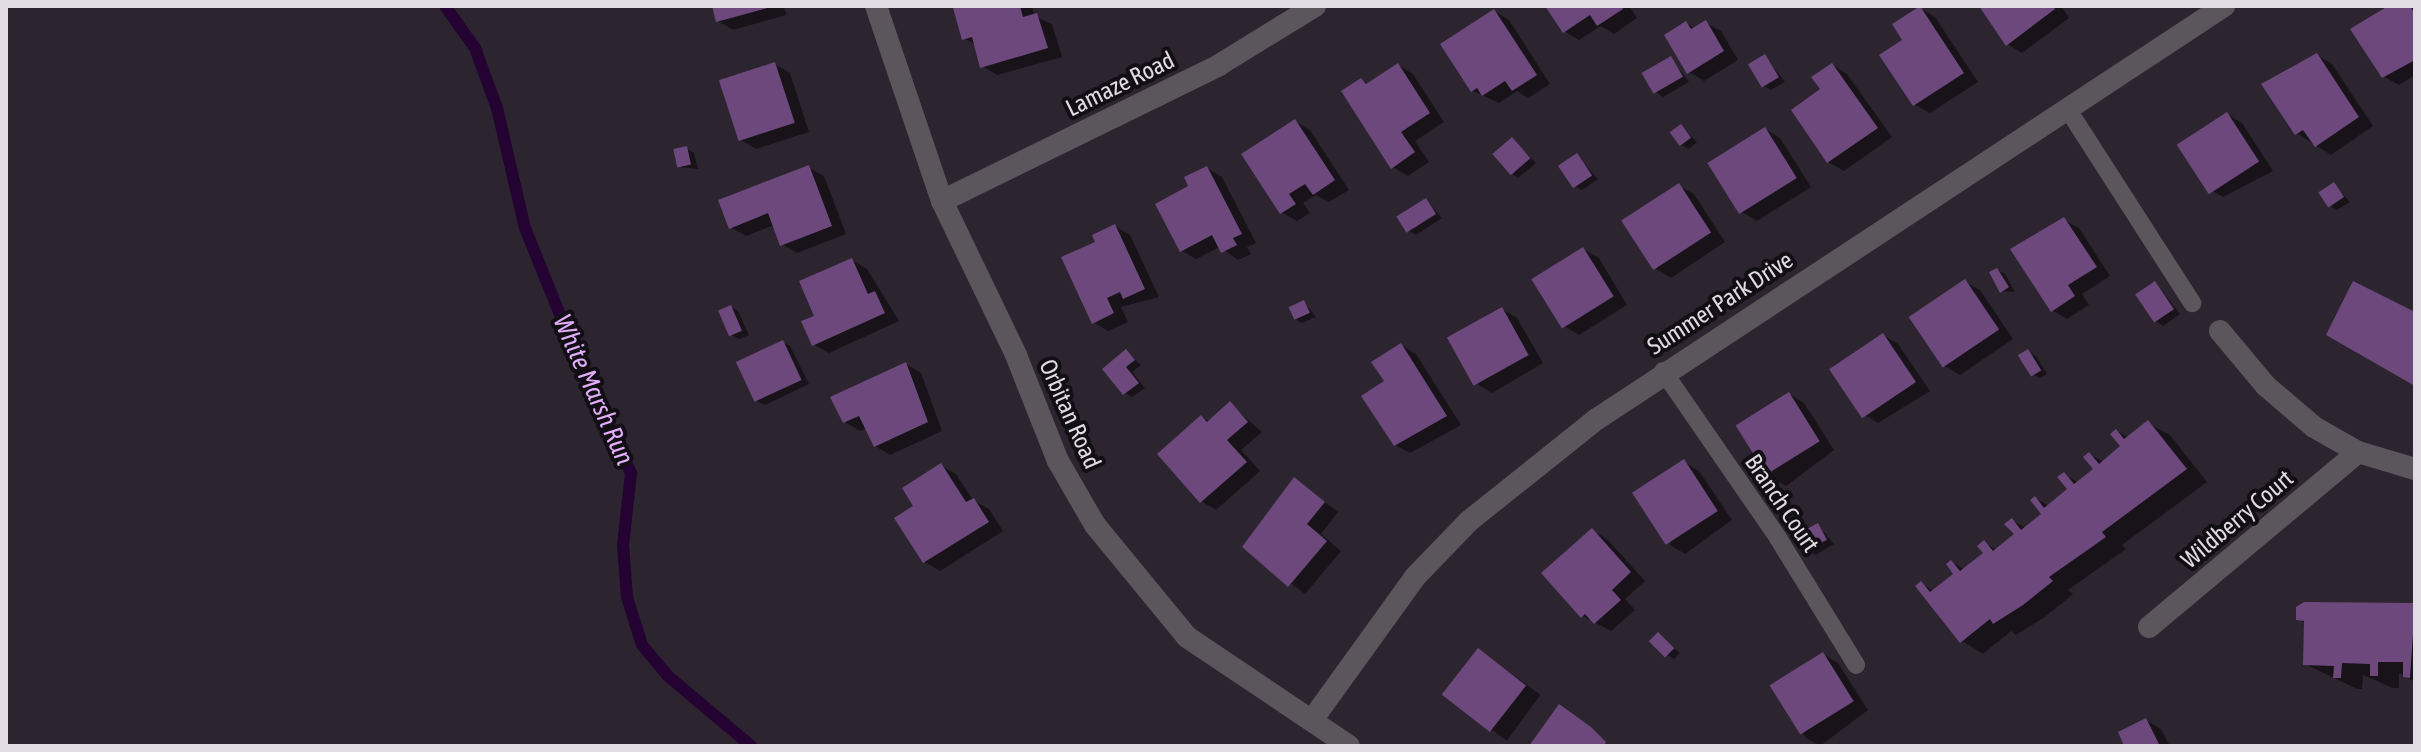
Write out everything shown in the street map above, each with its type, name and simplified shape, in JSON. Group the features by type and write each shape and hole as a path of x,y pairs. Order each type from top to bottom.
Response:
{"street":[{"name":"Orbitan Road","path":"876,6 942,201 1016,355 1058,461 1095,525 1187,637 1349,746"},
{"name":"Lamaze Road","path":"942,201 1219,65 1315,6"},
{"name":"Summer Park Drive","path":"1312,720 1415,577 1469,521 1663,371 2224,6"},
{"path":"2220,331 2266,386 2314,427 2358,452 2415,469"},
{"name":"Wildberry Court","path":"2149,627 2358,452"}],"lane":[{"path":"2067,108 2192,303"},
{"name":"Branch Court","path":"1663,371 1778,538 1856,665"}],"building":[{"path":"712,6 771,6 771,7 716,22"},
{"path":"1020,6 1023,17 1037,13 1048,48 980,68 972,37 962,40 953,8"},
{"path":"1545,6 1621,6 1623,9 1597,26 1590,15 1563,33"},
{"path":"1920,6 1964,73 1913,106 1879,55 1902,40 1892,24"},
{"path":"1979,6 2053,6 2055,9 2006,46"},
{"path":"2388,6 2410,6 2415,14 2415,60 2382,78 2350,29"},
{"path":"1494,9 1537,75 1512,91 1505,81 1482,96 1477,88 1471,92 1440,44"},
{"path":"1706,20 1724,51 1687,74 1664,35 1686,21 1691,29"},
{"path":"2317,53 2359,117 2315,147 2303,130 2295,135 2261,84"},
{"path":"1765,54 1779,77 1762,87 1748,64"},
{"path":"1671,56 1683,77 1654,94 1642,73"},
{"path":"775,62 795,123 739,141 719,80"},
{"path":"1398,63 1430,113 1401,132 1415,152 1391,169 1341,91 1361,78 1366,84"},
{"path":"1832,63 1878,128 1827,163 1791,110 1820,89 1811,77"},
{"path":"2227,112 2259,161 2209,194 2177,145"},
{"path":"1295,119 1335,180 1313,195 1305,184 1289,194 1296,204 1280,214 1241,154"},
{"path":"1681,124 1691,138 1680,146 1670,132"},
{"path":"1765,127 1797,178 1739,214 1707,163"},
{"path":"1512,137 1530,158 1511,175 1492,154"},
{"path":"687,146 691,165 677,167 673,149"},
{"path":"1577,153 1592,175 1573,188 1558,166"},
{"path":"809,165 832,226 780,246 768,213 729,229 718,200"},
{"path":"1207,166 1242,234 1233,238 1237,245 1221,253 1212,235 1180,252 1155,204 1188,186 1184,177"},
{"path":"2334,182 2344,197 2328,208 2318,193"},
{"path":"1679,183 1711,232 1653,270 1621,221"},
{"path":"1426,198 1436,214 1406,233 1396,217"},
{"path":"2064,217 2097,267 2068,285 2075,296 2051,312 2010,249"},
{"path":"1115,224 1145,289 1123,299 1120,292 1107,298 1114,313 1092,324 1061,257 1095,242 1092,235"},
{"path":"1583,247 1614,296 1562,329 1531,279"},
{"path":"852,258 868,294 875,291 885,313 812,346 801,321 814,316 799,281"},
{"path":"1997,268 2009,287 2000,293 1989,272"},
{"path":"1965,279 1999,330 1943,368 1909,317"},
{"path":"2155,281 2174,309 2154,323 2135,294"},
{"path":"2353,281 2415,312 2415,386 2326,335"},
{"path":"1304,300 1310,313 1295,320 1289,307"},
{"path":"731,305 742,331 729,336 718,310"},
{"path":"1502,307 1529,355 1474,386 1447,338"},
{"path":"1883,333 1916,382 1862,418 1829,369"},
{"path":"783,340 802,380 754,402 736,362"},
{"path":"1401,343 1447,416 1394,446 1361,396 1384,381 1371,362"},
{"path":"1126,349 1135,360 1126,367 1139,383 1123,395 1102,369"},
{"path":"2028,349 2041,370 2031,377 2018,355"},
{"path":"906,362 928,422 874,447 859,416 843,423 830,397"},
{"path":"1789,392 1820,441 1766,475 1736,425"},
{"path":"1230,401 1248,422 1227,440 1247,462 1200,503 1157,454 1201,415 1207,422"},
{"path":"2148,420 2187,469 2102,532 2106,537 2049,577 2053,581 2023,605 1993,624 1990,619 1960,643 1915,586 1921,581 1930,592 1953,574 1946,564 1951,560 1960,571 1983,553 1977,546 1984,540 1993,551 2014,534 2004,524 2012,518 2021,530 2041,514 2030,500 2035,496 2044,508 2067,489 2057,477 2064,472 2074,484 2093,469 2083,457 2089,452 2099,464 2120,446 2110,434 2116,429 2124,439"},
{"path":"1684,459 1718,511 1666,545 1632,493"},
{"path":"941,463 966,502 974,498 989,522 923,563 894,518 913,506 902,488"},
{"path":"1294,477 1325,502 1307,524 1327,541 1288,587 1242,547"},
{"path":"1818,523 1827,540 1805,552 1796,535"},
{"path":"1592,528 1631,572 1612,590 1621,600 1594,624 1585,614 1581,618 1541,573"},
{"path":"2304,602 2415,603 2410,678 2403,677 2403,662 2378,662 2378,676 2370,676 2370,664 2342,663 2341,678 2333,678 2334,666 2303,665 2304,621 2296,620 2296,607"},
{"path":"1658,632 1674,648 1665,657 1649,641"},
{"path":"1478,648 1526,686 1490,732 1442,694"},
{"path":"1823,652 1854,701 1800,735 1770,685"},
{"path":"1559,704 1591,727 1606,742 1604,746 1529,746"},
{"path":"2146,718 2160,746 2124,746 2118,732"}],"waterway":[{"name":"White Marsh Run","path":"445,6 475,48 497,108 525,228 592,394 631,473 623,545 627,597 642,645 668,676 751,746"}]}
